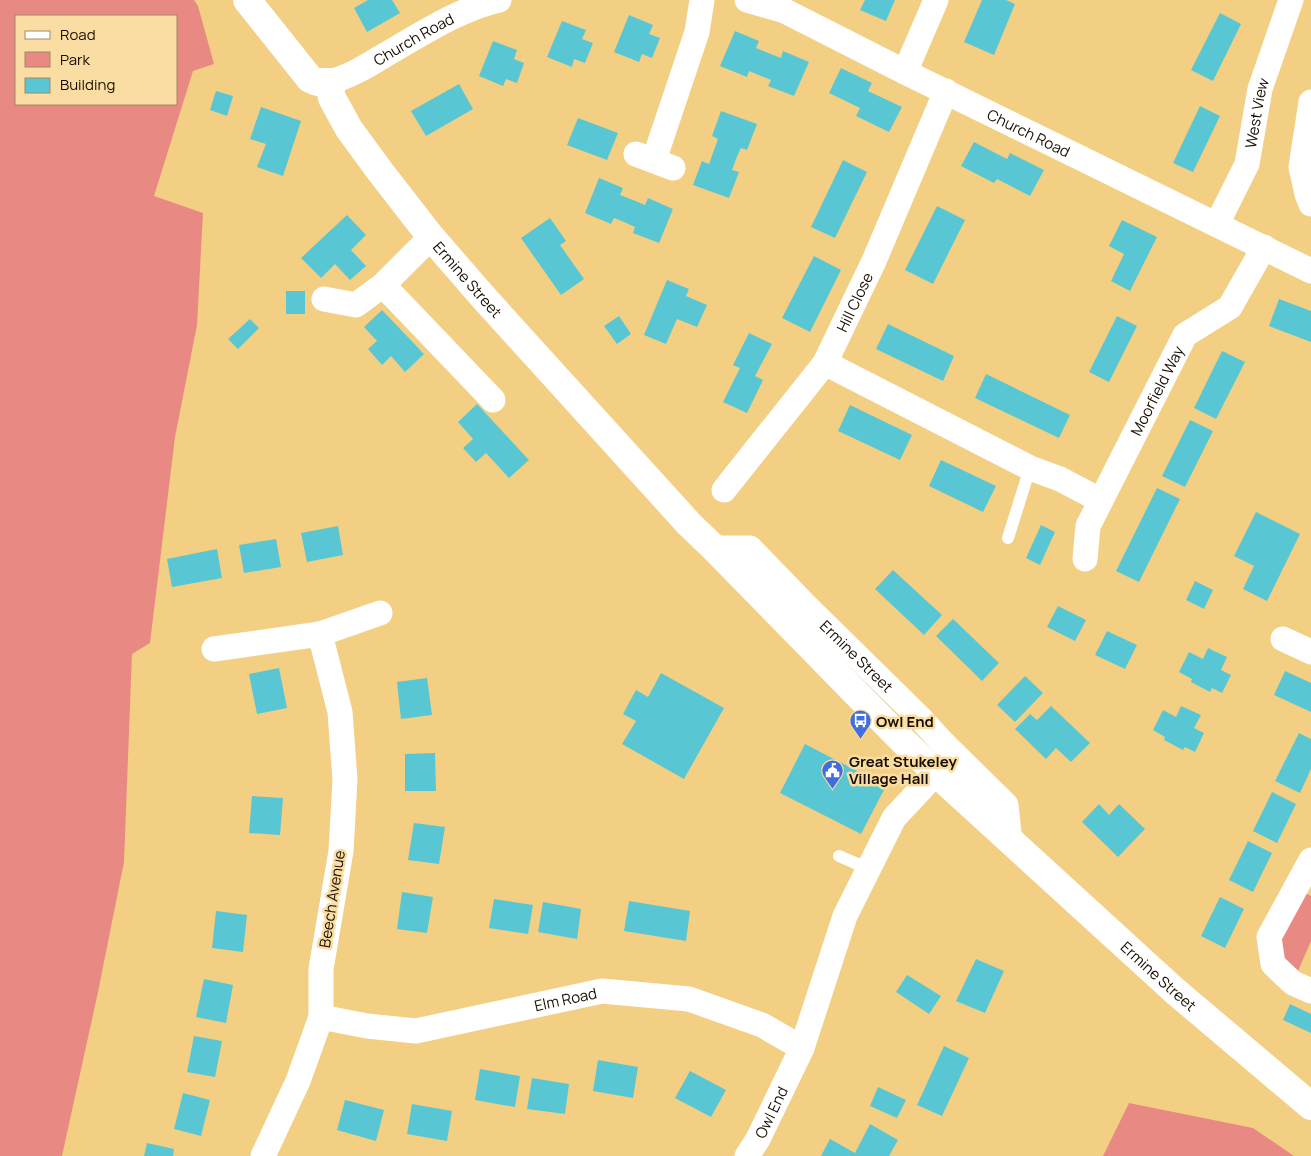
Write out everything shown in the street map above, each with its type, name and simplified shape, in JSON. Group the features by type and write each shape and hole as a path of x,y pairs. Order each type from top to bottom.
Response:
{"street":[{"path":"247,0 310,79 317,82 329,82"},
{"path":"654,161 696,32 702,0"},
{"name":"Church Road","path":"747,0 785,10 905,72 1311,271"},
{"path":"905,72 936,0"},
{"name":"West View","path":"1217,224 1247,164 1260,89 1291,0"},
{"name":"Church Road","path":"329,82 340,80 436,25 491,1"},
{"name":"Ermine Street","path":"329,82 332,98 349,129 431,236 633,465 689,524 936,773 1191,1005 1311,1106"},
{"name":"Hill Close","path":"724,490 825,363 874,261 946,91"},
{"path":"1311,102 1300,166 1311,204"},
{"path":"324,299 356,305 382,285 431,236"},
{"name":"Moorfield Way","path":"1085,559 1088,526 1185,335 1230,307 1264,247"},
{"path":"382,285 492,400"},
{"path":"825,363 1030,468 1060,479 1100,500"},
{"name":"Ermine Street","path":"714,548 750,548 1006,805 1010,842"},
{"path":"214,649 320,634 380,613"},
{"name":"Beech Avenue","path":"264,1156 298,1081 321,1017 321,969 341,851 345,780 340,712 320,634"},
{"path":"1283,639 1311,652"},
{"name":"Owl End","path":"747,1156 758,1139 802,1048 845,916 868,869 894,818 936,773"},
{"path":"1311,860 1269,937 1272,964 1293,983 1311,991"},
{"name":"Elm Road","path":"321,1017 367,1026 416,1031 602,991 689,999 762,1025 802,1048"}],"lane":[{"path":"1008,538 1030,468"},
{"path":"838,856 868,869"}],"green space":[{"path":"0,0 194,0 198,6 214,64 193,71 154,196 203,213 197,325 175,437 150,643 132,654 124,862 62,1156 0,1156"},
{"path":"1301,891 1311,896 1311,941 1298,971 1281,956 1279,941"},
{"path":"1129,1103 1253,1128 1294,1156 1103,1156"}],"building":[{"path":"368,0 392,0 400,13 367,32 354,8"},
{"path":"865,0 895,0 886,21 860,10"},
{"path":"982,0 1006,0 1015,4 994,55 964,42"},
{"path":"1220,13 1241,24 1213,81 1191,70"},
{"path":"629,15 653,25 649,34 660,38 652,58 642,54 639,62 614,52"},
{"path":"562,21 586,30 582,39 593,43 585,63 574,59 572,67 547,57"},
{"path":"735,31 759,41 756,48 781,58 783,51 809,62 794,96 768,86 771,80 749,71 747,77 720,66"},
{"path":"493,41 517,50 514,59 524,63 517,83 506,79 503,86 479,76"},
{"path":"841,68 872,83 868,91 902,107 889,132 856,116 860,108 829,93"},
{"path":"459,84 473,109 426,136 411,111"},
{"path":"216,91 233,96 227,116 210,110"},
{"path":"1200,106 1220,116 1193,172 1173,163"},
{"path":"261,107 301,121 283,176 257,167 266,144 250,139"},
{"path":"721,111 757,124 747,150 741,148 736,159 732,170 739,172 729,198 693,185 702,161 709,164 718,139 712,136"},
{"path":"578,118 618,133 607,160 567,145"},
{"path":"974,142 1007,159 1010,153 1044,170 1030,196 997,179 994,183 961,166"},
{"path":"843,160 867,172 835,238 811,227"},
{"path":"599,178 623,188 620,195 645,205 648,198 673,209 659,243 633,233 635,227 624,222 614,218 611,224 585,213"},
{"path":"937,206 965,220 933,284 905,270"},
{"path":"347,215 366,235 351,250 366,266 350,280 335,264 321,278 301,258"},
{"path":"550,218 566,241 560,245 584,279 561,295 521,238"},
{"path":"1122,220 1157,237 1130,291 1111,281 1124,254 1109,246"},
{"path":"814,256 841,270 810,332 782,318"},
{"path":"667,280 689,289 686,296 707,305 697,327 677,319 666,344 644,335"},
{"path":"286,291 305,291 305,314 286,314"},
{"path":"1279,299 1311,311 1311,342 1269,326"},
{"path":"382,310 424,354 405,372 391,356 382,365 368,349 377,341 364,327"},
{"path":"619,316 631,334 617,344 604,326"},
{"path":"1117,316 1137,326 1109,382 1089,372"},
{"path":"250,319 259,328 238,349 228,339"},
{"path":"888,324 954,356 943,381 876,349"},
{"path":"749,333 772,344 755,376 763,380 747,413 723,402 740,368 733,365"},
{"path":"1222,351 1245,362 1216,419 1194,408"},
{"path":"986,374 1070,415 1059,438 975,398"},
{"path":"477,404 529,460 509,478 486,453 476,462 463,448 473,439 458,422"},
{"path":"850,405 912,435 900,460 838,431"},
{"path":"1190,420 1213,431 1185,487 1162,476"},
{"path":"941,460 996,486 983,512 929,486"},
{"path":"1157,488 1180,499 1139,582 1116,571"},
{"path":"1256,512 1300,534 1267,601 1243,589 1254,566 1234,556"},
{"path":"1041,525 1055,532 1040,565 1026,558"},
{"path":"338,526 343,555 307,562 301,533"},
{"path":"276,539 281,567 244,573 239,545"},
{"path":"217,549 222,578 172,587 167,559"},
{"path":"893,570 942,615 924,635 875,589"},
{"path":"1195,581 1213,590 1204,609 1186,600"},
{"path":"1058,606 1086,620 1075,641 1047,627"},
{"path":"953,619 999,663 982,681 936,636"},
{"path":"1107,631 1137,645 1125,669 1095,655"},
{"path":"1208,648 1227,657 1221,670 1231,675 1222,693 1212,688 1210,692 1191,682 1192,679 1179,672 1189,652 1203,659"},
{"path":"279,668 287,708 257,714 249,674"},
{"path":"1285,671 1311,683 1311,712 1274,695"},
{"path":"661,673 724,708 684,779 622,744 636,721 623,714 636,690 648,697"},
{"path":"1025,676 1043,693 1015,722 997,705"},
{"path":"427,678 432,715 401,719 397,682"},
{"path":"1051,706 1090,743 1071,762 1056,748 1046,759 1015,729 1030,714 1037,720"},
{"path":"1181,706 1201,715 1194,728 1204,733 1195,752 1185,747 1183,750 1164,740 1165,737 1153,730 1163,710 1176,717"},
{"path":"1299,733 1311,739 1311,769 1300,793 1275,781"},
{"name":"Great Stukeley Village Hall","path":"805,744 886,786 861,834 780,793"},
{"path":"435,753 436,791 405,791 405,754"},
{"path":"1272,792 1296,804 1277,843 1253,831"},
{"path":"252,796 283,798 280,835 249,833"},
{"path":"1099,804 1109,815 1119,804 1145,829 1118,857 1082,822"},
{"path":"414,823 445,827 439,864 408,860"},
{"path":"1248,841 1272,853 1253,892 1229,880"},
{"path":"402,892 433,897 427,933 397,929"},
{"path":"1220,897 1244,909 1225,948 1201,936"},
{"path":"494,899 533,905 528,934 489,928"},
{"path":"629,901 690,911 686,941 624,931"},
{"path":"543,902 581,909 577,939 538,932"},
{"path":"216,911 247,915 243,952 212,948"},
{"path":"976,959 1004,971 985,1013 956,1001"},
{"path":"907,975 941,996 929,1014 896,992"},
{"path":"204,979 233,985 226,1023 196,1017"},
{"path":"1290,1004 1311,1014 1311,1033 1283,1020"},
{"path":"194,1036 222,1041 215,1077 187,1072"},
{"path":"944,1046 969,1058 942,1116 917,1105"},
{"path":"598,1060 638,1067 633,1098 593,1091"},
{"path":"480,1069 520,1076 515,1107 475,1100"},
{"path":"690,1071 726,1090 711,1117 675,1098"},
{"path":"532,1078 569,1084 565,1114 527,1109"},
{"path":"878,1087 906,1100 897,1118 870,1106"},
{"path":"183,1093 210,1100 201,1136 174,1129"},
{"path":"345,1100 384,1110 376,1141 337,1130"},
{"path":"412,1104 452,1111 447,1141 407,1134"},
{"path":"870,1124 898,1140 889,1156 821,1156 830,1139 855,1153"},
{"path":"147,1143 174,1149 173,1156 144,1156"}],"place":[{"name":"Owl End","path":"860,740"},
{"name":"Great Stukeley Village Hall","path":"833,789"}]}
